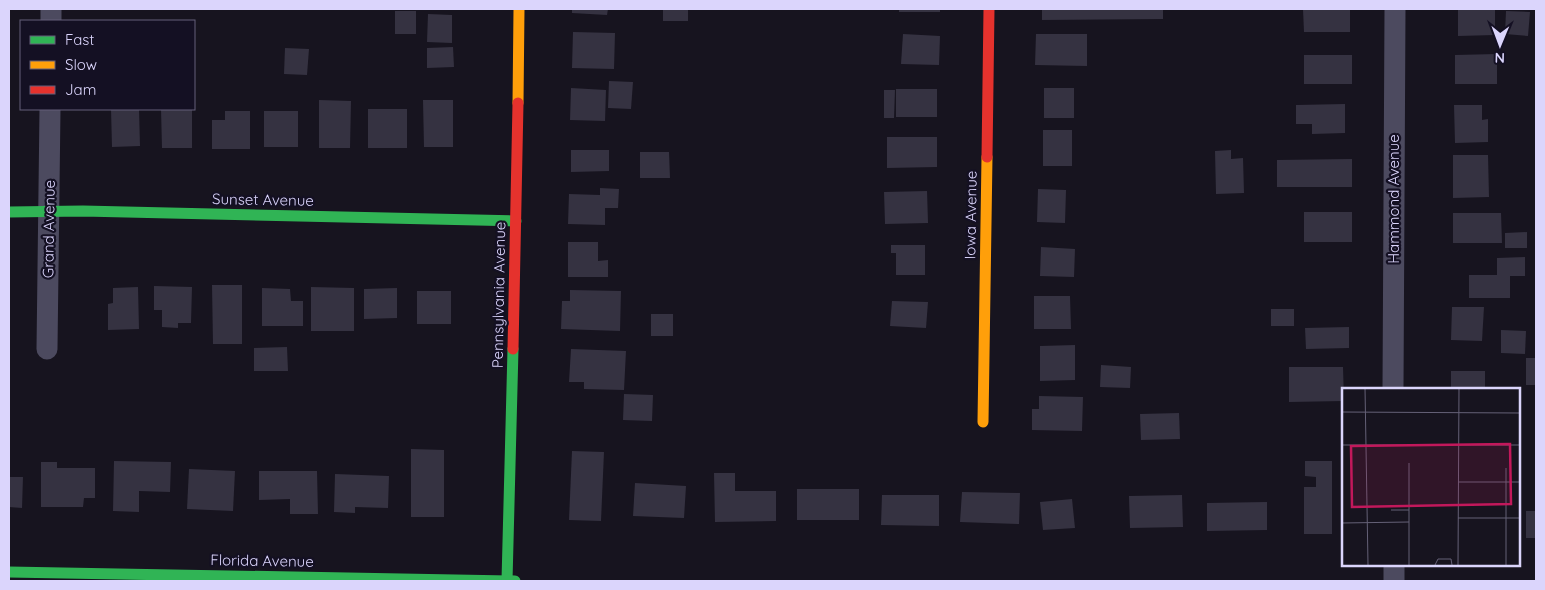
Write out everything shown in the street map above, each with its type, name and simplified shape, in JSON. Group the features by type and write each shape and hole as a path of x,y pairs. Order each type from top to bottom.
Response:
{"street":[{"name":"Pennsylvania Avenue","path":"507,581 519,9"},
{"name":"Iowa Avenue","path":"983,422 989,9"},
{"name":"Hammond Avenue","path":"1393,388 1395,9"},
{"name":"Grand Avenue","path":"47,349 50,110"},
{"name":"Sunset Avenue","path":"9,212 49,211 516,221"},
{"path":"1394,565 1394,581"},
{"name":"Florida Avenue","path":"9,572 515,581"}],"building":[{"path":"572,9 608,9 607,15 572,13"},
{"path":"663,9 688,9 688,21 663,21"},
{"path":"899,9 940,9 940,12 899,12"},
{"path":"1042,9 1163,9 1163,19 1042,20"},
{"path":"1303,9 1350,9 1350,32 1304,32"},
{"path":"1458,9 1495,9 1495,35 1458,36"},
{"path":"395,11 416,11 416,34 395,34"},
{"path":"1506,11 1530,12 1528,36 1505,34"},
{"path":"428,14 452,15 452,43 427,42"},
{"path":"573,32 615,33 614,69 572,68"},
{"path":"903,34 940,36 939,65 901,64"},
{"path":"1036,34 1087,34 1087,66 1035,65"},
{"path":"453,47 454,67 427,68 427,48"},
{"path":"285,48 309,49 307,75 284,74"},
{"path":"1497,54 1497,84 1455,84 1455,55"},
{"path":"1304,55 1352,55 1352,84 1304,84"},
{"path":"609,81 633,82 631,109 608,108"},
{"path":"571,88 606,90 605,121 570,120"},
{"path":"1044,88 1074,88 1074,118 1044,118"},
{"path":"896,89 937,89 937,117 896,117"},
{"path":"884,90 895,90 894,118 884,118"},
{"path":"319,100 351,101 350,148 319,148"},
{"path":"423,100 453,100 453,147 424,147"},
{"path":"1345,104 1345,133 1312,134 1312,124 1296,124 1296,105"},
{"path":"1454,105 1482,105 1482,120 1488,119 1488,142 1455,143"},
{"path":"368,109 407,109 407,148 368,148"},
{"path":"111,110 139,110 140,146 112,147"},
{"path":"161,110 192,110 192,148 162,148"},
{"path":"225,111 250,111 250,149 212,149 212,120 225,120"},
{"path":"264,111 298,111 298,147 264,147"},
{"path":"1043,130 1072,130 1072,166 1043,166"},
{"path":"887,137 937,137 937,167 887,168"},
{"path":"571,150 609,150 609,171 571,172"},
{"path":"1231,150 1231,159 1243,158 1244,193 1216,194 1215,151"},
{"path":"640,152 669,152 670,178 640,178"},
{"path":"1453,155 1488,155 1489,197 1453,198"},
{"path":"1352,159 1352,187 1277,187 1277,160"},
{"path":"600,188 619,189 618,208 605,208 605,225 568,224 569,194 600,195"},
{"path":"1038,189 1066,190 1065,223 1037,222"},
{"path":"927,191 928,223 885,224 884,192"},
{"path":"1304,212 1352,212 1352,242 1304,242"},
{"path":"1453,213 1501,213 1502,243 1453,243"},
{"path":"1527,232 1527,248 1505,248 1505,233"},
{"path":"568,242 598,242 598,261 608,260 608,277 568,277"},
{"path":"891,245 925,245 925,275 896,275 896,253 891,253"},
{"path":"1041,247 1075,249 1074,277 1040,276"},
{"path":"1525,257 1525,276 1510,276 1510,298 1469,298 1469,275 1497,275 1497,258"},
{"path":"212,285 242,285 242,344 213,344"},
{"path":"154,286 192,287 191,323 178,323 178,328 162,327 162,310 154,310"},
{"path":"138,287 139,329 108,330 108,304 113,303 113,288"},
{"path":"311,287 354,288 354,331 311,331"},
{"path":"262,288 290,289 291,301 303,301 303,326 262,326"},
{"path":"397,288 397,318 364,319 364,289"},
{"path":"570,290 621,291 620,331 561,329 562,301 570,301"},
{"path":"417,291 451,291 451,324 417,324"},
{"path":"1034,296 1070,296 1071,329 1034,329"},
{"path":"892,301 928,302 926,328 890,326"},
{"path":"1452,307 1484,307 1482,341 1451,340"},
{"path":"1271,309 1294,309 1294,326 1271,326"},
{"path":"651,314 673,314 673,336 651,336"},
{"path":"1349,327 1349,348 1306,349 1305,328"},
{"path":"1501,330 1526,331 1525,354 1501,353"},
{"path":"1075,345 1075,380 1040,381 1040,346"},
{"path":"287,347 288,371 254,371 254,348"},
{"path":"571,349 626,351 624,390 584,389 584,382 569,382"},
{"path":"1526,358 1536,358 1536,385 1526,385"},
{"path":"1101,365 1131,367 1130,388 1100,387"},
{"path":"1289,367 1343,367 1342,401 1289,402"},
{"path":"1451,371 1485,371 1485,388 1451,388"},
{"path":"624,394 653,395 652,421 623,420"},
{"path":"1039,396 1083,397 1082,431 1032,430 1032,409 1039,409"},
{"path":"1179,413 1180,439 1141,440 1140,414"},
{"path":"411,449 444,450 444,517 411,517"},
{"path":"572,451 604,452 601,521 569,520"},
{"path":"114,461 171,462 170,492 139,491 139,512 113,511"},
{"path":"1305,461 1332,461 1332,534 1304,534 1304,487 1316,487 1316,477 1305,476"},
{"path":"41,462 57,462 57,468 95,468 95,498 84,498 83,507 41,507"},
{"path":"189,469 235,471 233,511 187,509"},
{"path":"259,471 317,471 318,514 290,514 290,499 259,500"},
{"path":"714,473 735,473 735,491 776,491 776,521 715,522"},
{"path":"335,474 389,476 388,508 355,507 355,513 334,512"},
{"path":"9,477 23,477 22,508 9,507"},
{"path":"635,483 686,486 684,518 633,516"},
{"path":"797,489 859,489 859,520 797,520"},
{"path":"962,492 1020,493 1019,524 960,522"},
{"path":"882,495 939,495 939,526 881,525"},
{"path":"1182,495 1183,527 1130,528 1129,496"},
{"path":"1072,499 1075,528 1043,530 1040,502"},
{"path":"1267,502 1267,530 1207,531 1207,503"},
{"path":"1526,511 1536,511 1536,538 1526,538"}],"traffic: fast":[{"path":"9,212 83,211 516,221"},
{"path":"507,581 513,349"},
{"path":"9,572 515,581"}],"traffic: slow":[{"path":"518,103 519,9"},
{"path":"983,422 987,157"}],"traffic: jam":[{"path":"987,157 989,9"},
{"path":"513,349 518,103"}]}
